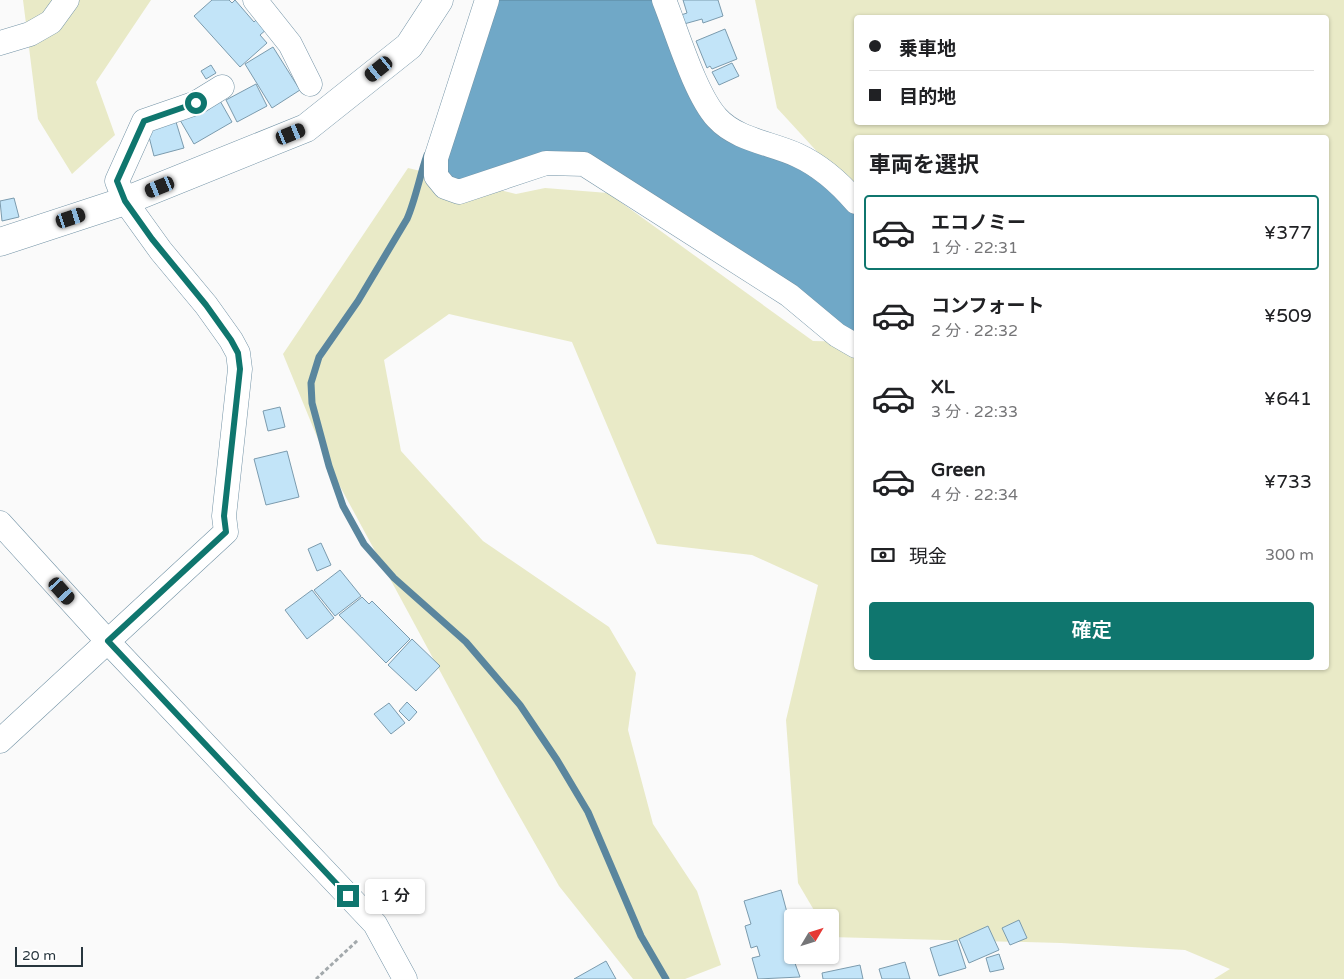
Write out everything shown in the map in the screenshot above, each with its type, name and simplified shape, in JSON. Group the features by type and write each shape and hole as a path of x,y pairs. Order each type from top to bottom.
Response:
{"street":[{"path":"0,44 30,34 51,22 67,0"},
{"path":"255,0 290,44 310,84"},
{"path":"0,242 125,201 306,128 409,46 439,0"},
{"path":"487,0 436,158 436,176 445,187 459,192 473,189 546,163 584,164 789,295 837,335 854,345"},
{"path":"664,0 702,95 718,120 733,131 795,154 818,166 854,200"},
{"path":"0,741 226,532 224,516 240,369 238,353 206,305 161,251 125,201 117,181 144,121 196,103 222,87"},
{"path":"0,523 108,641 375,924 404,979"}],"path":[{"path":"316,979 375,924"}],"green space":[{"path":"23,0 151,0 96,82 115,135 72,174 38,119"},
{"path":"755,0 1344,0 1344,979 1214,979 1230,969 1185,950 1061,943 839,937 839,909 813,909 798,883 786,720 818,585 752,555 657,544 572,342 449,314 384,360 401,451 483,541 609,627 636,673 628,730 653,824 697,891 721,965 685,979 633,979 559,886 500,782 329,466 283,354 408,168 516,194 545,188 608,193 813,341 854,342 854,670 1329,670 1329,135 854,135 854,192 777,108"}],"water":[{"path":"496,0 655,0 694,99 839,195 854,213 854,336 604,165 460,184 445,173 445,159"}],"building":[{"path":"212,0 229,0 232,3 235,0 254,22 257,19 267,29 260,35 267,43 240,67 194,16"},
{"path":"683,0 718,0 723,16 703,23 702,19 684,24 681,15 687,13"},
{"path":"725,29 737,59 712,69 710,66 707,68 696,41"},
{"path":"273,47 300,90 272,108 245,64"},
{"path":"732,63 739,76 719,85 712,72"},
{"path":"211,65 216,73 206,79 201,71"},
{"path":"256,84 267,106 237,122 226,100"},
{"path":"219,99 232,122 194,144 180,120"},
{"path":"176,122 184,148 154,156 147,129"},
{"path":"14,198 19,217 2,221 0,201"},
{"path":"280,407 285,427 268,431 263,411"},
{"path":"287,451 299,497 266,505 254,459"},
{"path":"321,543 331,565 317,571 308,549"},
{"path":"340,570 361,596 335,616 314,590"},
{"path":"312,590 334,618 307,639 285,610"},
{"path":"362,597 369,604 372,601 410,639 386,663 339,615"},
{"path":"412,639 440,666 416,691 388,665"},
{"path":"407,702 417,712 409,721 399,711"},
{"path":"389,703 405,723 391,734 374,714"},
{"path":"781,890 786,909 784,909 784,964 795,964 800,977 758,979 752,958 760,956 757,946 751,948 745,926 751,924 744,901"},
{"path":"1019,920 1027,938 1010,945 1002,928"},
{"path":"988,926 999,950 969,963 959,939"},
{"path":"957,940 966,968 939,976 930,948"},
{"path":"999,954 1004,969 990,972 986,958"},
{"path":"606,961 616,979 574,979"},
{"path":"905,962 910,979 882,979 879,969"},
{"path":"860,965 863,979 823,979 822,973"}],"waterway":[{"path":"427,155 407,219 358,301 319,357 311,383 312,403 329,466 343,506 364,544 394,578 466,642 520,705 557,760 588,812 641,936 666,979"}],"route":[{"path":"196,103 178,111 144,121 117,181 125,201 161,251 206,305 238,353 240,369 224,516 226,532 223,537 108,641 348,896"}]}
